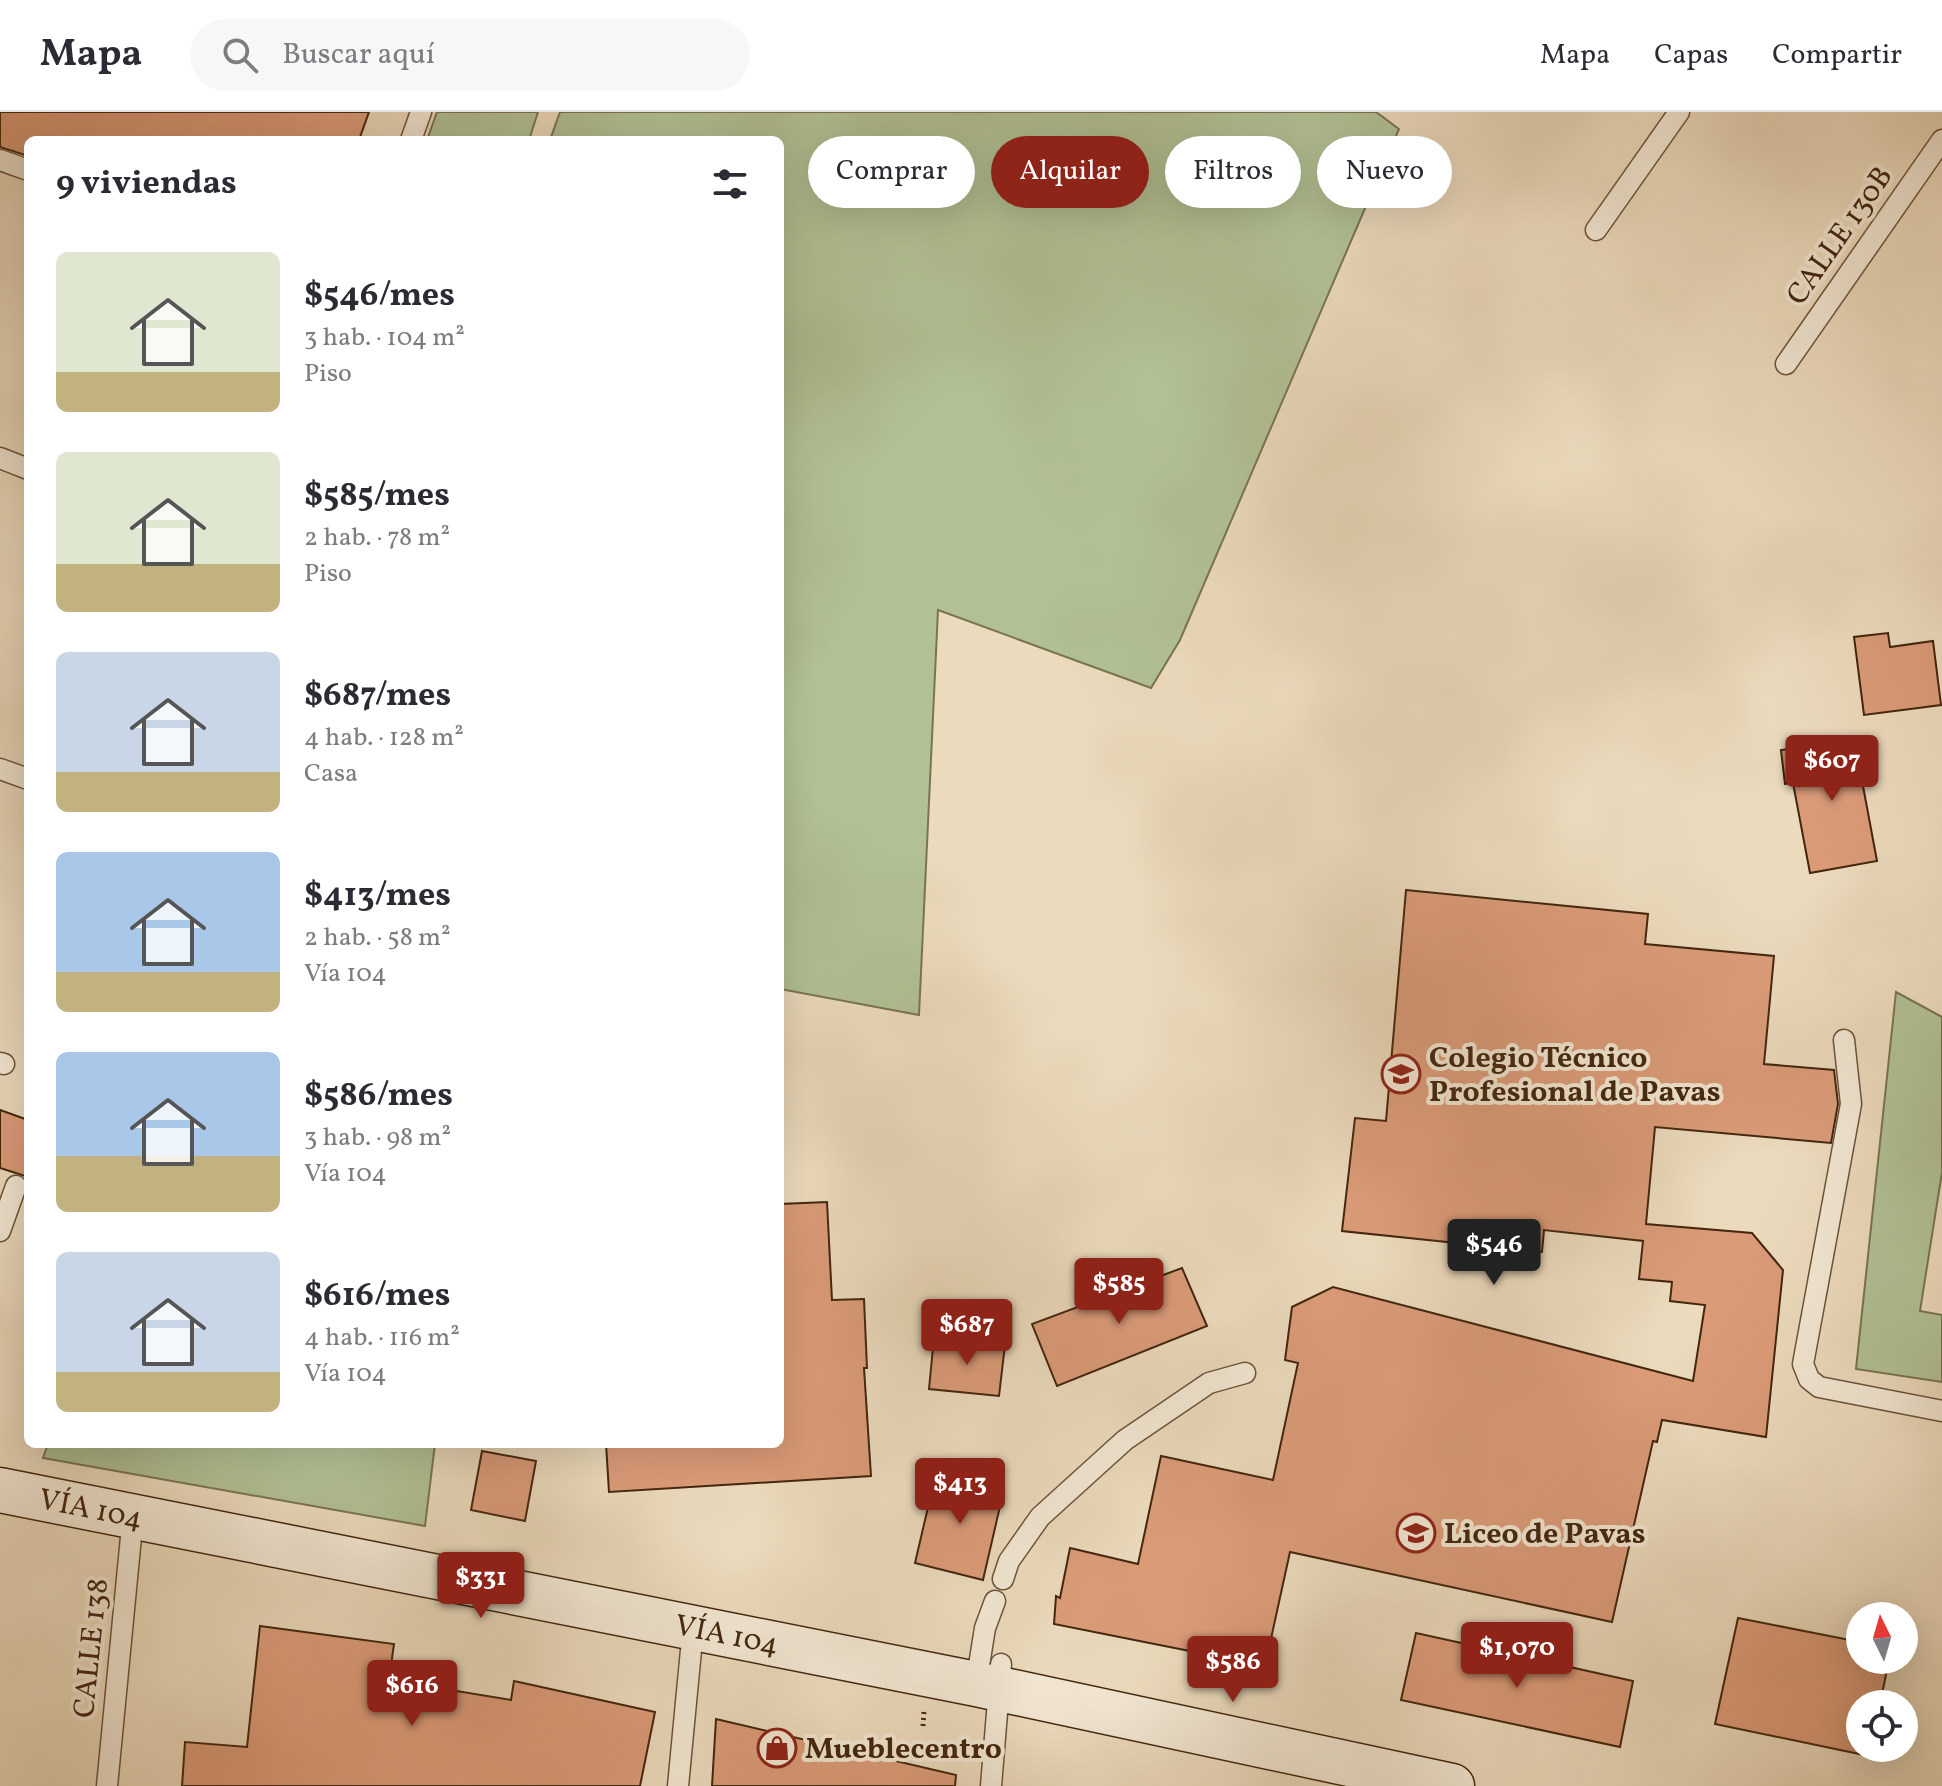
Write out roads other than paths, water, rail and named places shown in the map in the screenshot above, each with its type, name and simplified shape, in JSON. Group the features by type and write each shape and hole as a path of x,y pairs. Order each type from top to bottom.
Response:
{"main road":[{"name":"VÍA 104","path":"0,1490 992,1679 1350,1775 1452,1786"}],"lane":[{"path":"412,136 421,112"},
{"path":"1596,230 1679,112"},
{"name":"CALLE 130B","path":"1786,364 1942,140"},
{"path":"0,160 24,169"},
{"path":"0,458 24,467"},
{"path":"0,769 24,778"},
{"path":"1844,1040 1851,1104 1803,1364 1809,1379 1819,1387 1942,1411"},
{"path":"0,1231 16,1186"},
{"path":"1003,1579 1009,1561 1040,1517 1125,1440 1209,1383 1245,1373"},
{"name":"CALLE 138","path":"107,1786 133,1516"},
{"path":"991,1786 992,1679 985,1628 995,1601"},
{"path":"678,1786 691,1650"}],"place":[{"name":"Colegio Técnico Profesional de Pavas","path":"1401,1074"},
{"name":"Liceo de Pavas","path":"1416,1533"},
{"name":"Mueblecentro","path":"777,1748"}]}
